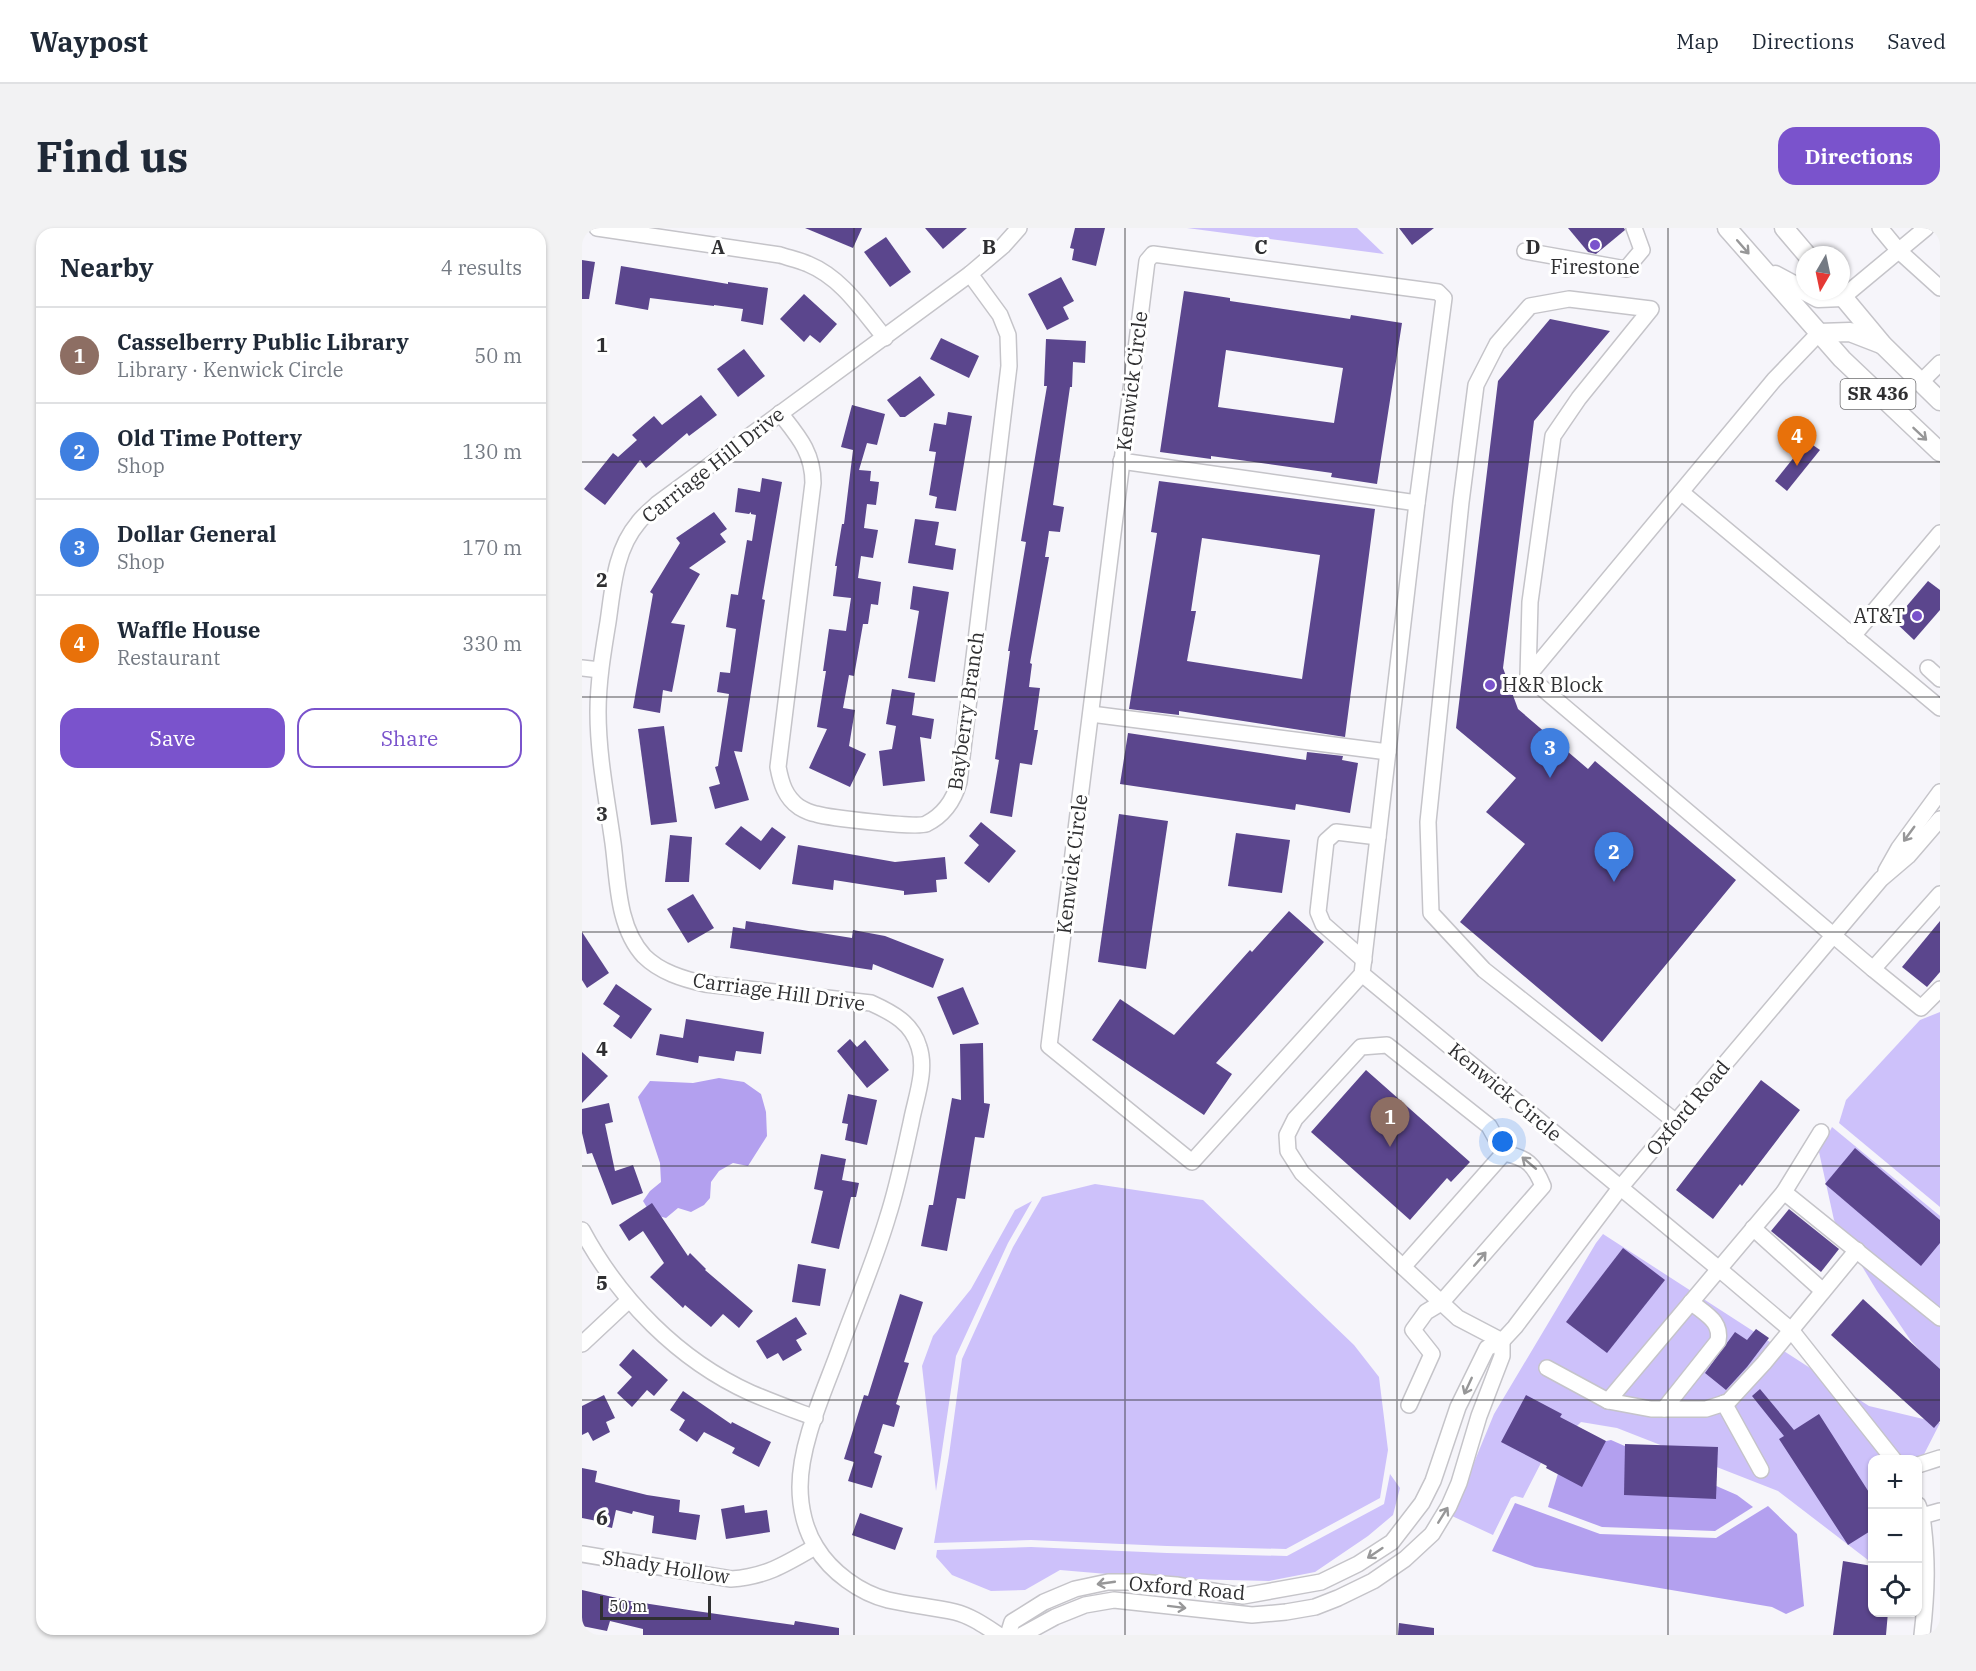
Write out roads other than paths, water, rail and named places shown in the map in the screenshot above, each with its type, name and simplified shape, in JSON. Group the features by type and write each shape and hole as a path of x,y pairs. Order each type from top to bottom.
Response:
{"main road":[{"name":"SR 436","path":"1727,228 1842,359 1940,452"},
{"path":"1784,228 1799,246"},
{"path":"1760,267 1796,286"},
{"name":"SR 436","path":"1846,300 1883,345 1940,401"},
{"path":"1819,333 1850,332 1883,345"}],"street":[{"path":"597,228 780,255 808,264 828,275 848,291 885,338"},
{"name":"Carriage Hill Drive","path":"999,1635 980,1622 956,1612 885,1599 861,1589 836,1571 815,1547 803,1517 800,1487 803,1458 815,1418 888,1217 920,1079 922,1060 919,1046 908,1026 891,1012 871,1003 685,980 659,968 643,955 626,926 599,741 598,710 600,670 616,569 624,544 638,523 657,504 970,274 1003,246 1019,228"},
{"path":"1525,251 1626,268 1642,250 1634,228"},
{"path":"1880,228 1899,251 1940,288"},
{"path":"1850,287 1926,228"},
{"name":"Kenwick Circle","path":"1153,254 1437,292 1444,298 1417,503 1363,967 1192,1162 1049,1046 1147,261 1153,254"},
{"name":"Bayberry Branch","path":"780,413 804,446 813,466 813,483 778,767 781,785 799,807 815,814 904,825 925,825 955,799 959,782 1009,366 1008,335 1000,315 970,274"},
{"path":"1528,676 1530,602 1553,436 1579,398 1651,309 1569,299 1530,306 1497,344 1476,385 1461,502 1428,822 1431,914 1484,970 1676,1122"},
{"path":"1528,676 1774,380 1819,333"},
{"path":"1921,382 1940,363"},
{"path":"1121,461 1417,503"},
{"path":"1681,492 1940,708"},
{"path":"1853,636 1940,533"},
{"path":"582,668 600,670"},
{"path":"1928,668 1940,679"},
{"path":"1528,676 1921,1008 1940,989"},
{"path":"1091,714 1388,752"},
{"name":"Oxford Road","path":"1881,879 1899,848 1940,792"},
{"name":"Oxford Road","path":"1008,1635 1012,1622 1044,1602 1075,1589 1108,1582 1149,1583 1243,1596 1321,1582 1358,1564 1392,1542 1422,1503 1433,1481 1458,1407 1487,1348 1502,1341 1620,1188 1881,879 1908,856 1940,819"},
{"path":"1363,967 1323,924 1318,912 1326,841 1336,832 1378,837"},
{"path":"1873,969 1940,894"},
{"name":"Kenwick Circle","path":"1363,967 1620,1188 1791,1330 1890,1455"},
{"path":"1409,1405 1432,1354 1413,1330 1426,1312 1441,1303 1543,1186 1537,1170 1524,1159 1504,1153 1489,1126 1386,1045 1361,1047 1295,1119 1287,1135 1288,1151 1302,1173 1441,1303 1458,1318 1502,1341"},
{"path":"1608,1401 1784,1192 1821,1132"},
{"path":"1403,1267 1504,1153"},
{"path":"1784,1192 1940,1318"},
{"path":"1753,1228 1823,1290"},
{"path":"582,1230 598,1261 629,1300 662,1334 701,1365 750,1392 815,1418"},
{"path":"1547,1368 1608,1401 1664,1409 1706,1409 1728,1402 1764,1363 1857,1250"},
{"path":"582,1344 629,1300"},
{"path":"1664,1409 1718,1341 1720,1332 1718,1325 1691,1302"},
{"name":"Oxford Road","path":"1022,1635 1054,1617 1085,1605 1114,1600 1252,1615 1315,1607 1373,1581 1405,1559 1432,1534 1449,1506 1502,1356 1502,1341"},
{"path":"1724,1403 1761,1470"},
{"path":"1922,1463 1940,1458"},
{"path":"1922,1510 1940,1511"},
{"path":"1922,1525 1927,1563 1927,1593 1922,1635"},
{"name":"Shady Hollow","path":"582,1554 730,1579 751,1578 776,1570 815,1547"}],"place":[{"name":"Firestone","path":"1595,245"},
{"name":"Waffle House","path":"1797,466"},
{"name":"AT&T","path":"1917,616"},
{"name":"H&R Block","path":"1490,685"},
{"name":"Dollar General","path":"1550,778"},
{"name":"Old Time Pottery","path":"1614,882"},
{"name":"Casselberry Public Library","path":"1390,1147"}]}
